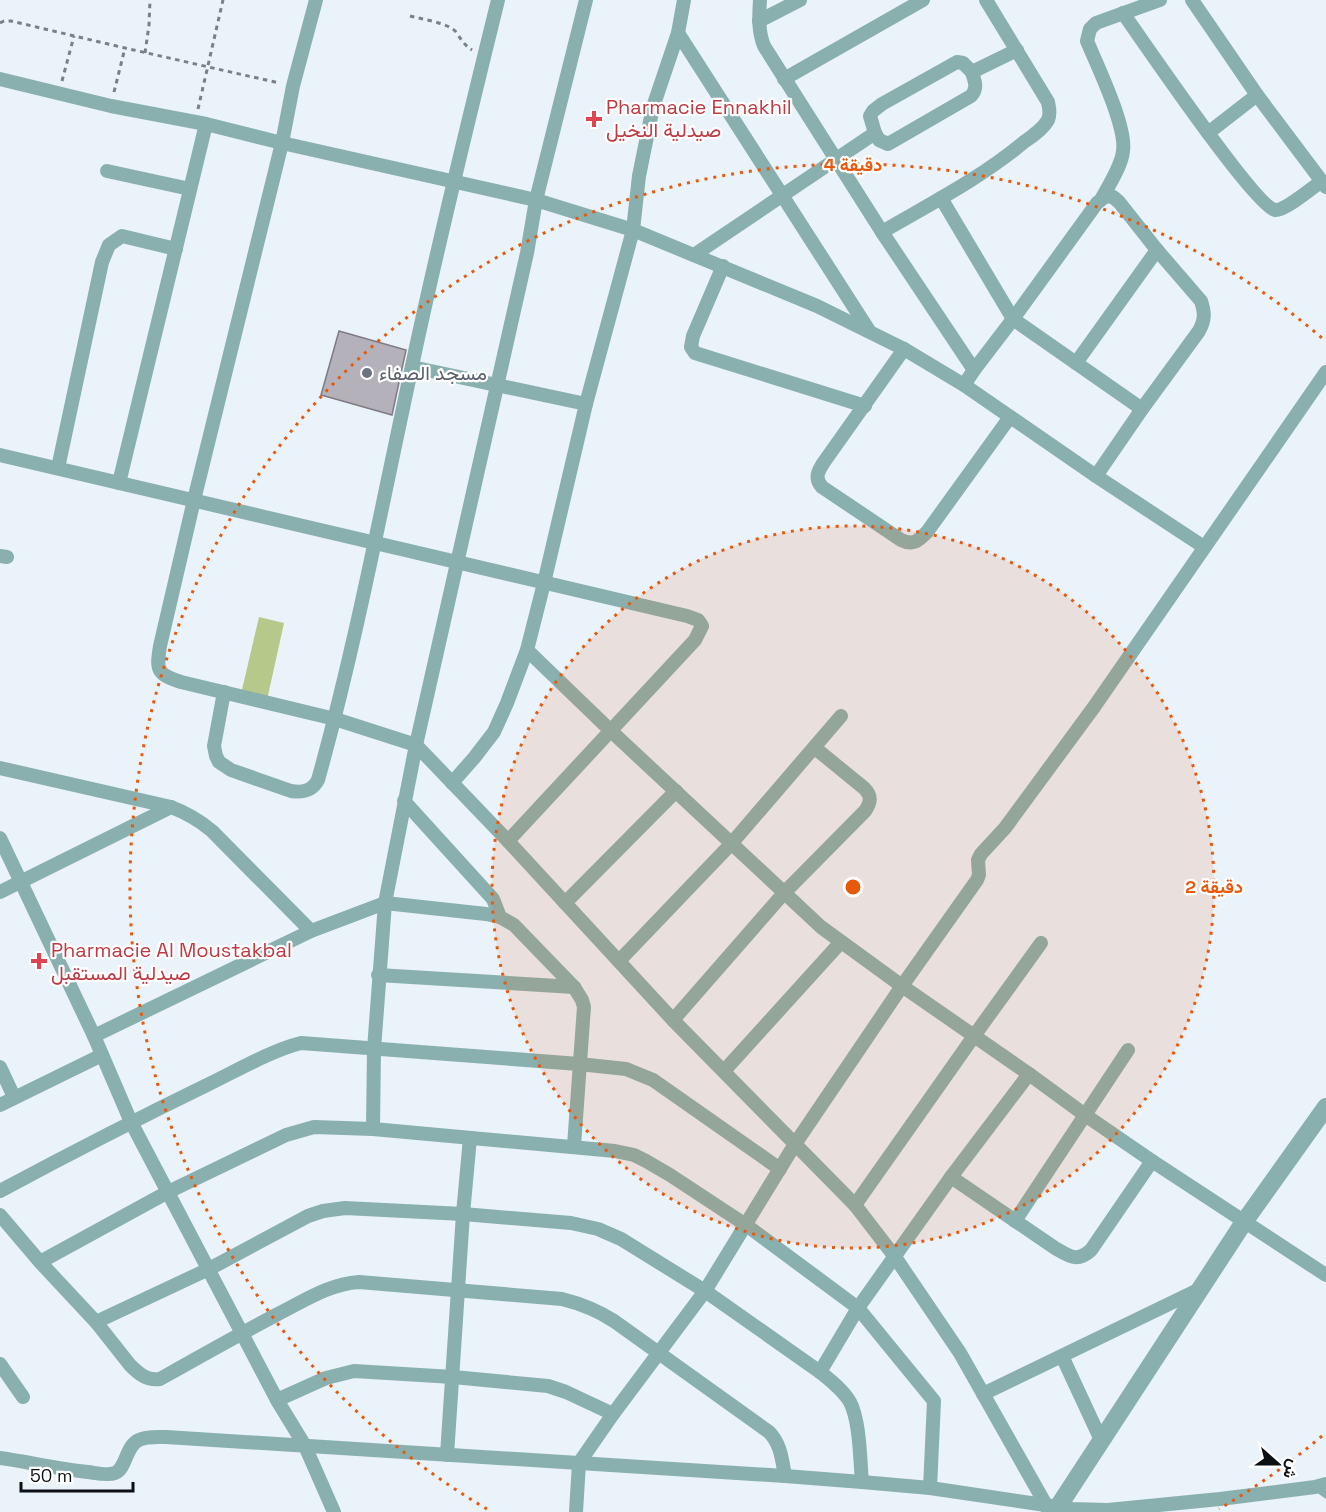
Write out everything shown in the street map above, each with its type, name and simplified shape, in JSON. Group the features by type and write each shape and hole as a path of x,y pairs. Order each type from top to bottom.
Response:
{"street":[{"path":"316,0 293,86 282,142 194,500 157,663 166,677 335,719 416,744 673,1020 855,1205 896,1257 960,1353 1051,1508"},
{"path":"224,692 214,746 219,762 231,770 291,791 300,792 315,786 335,719 453,181 498,0"},
{"path":"373,1129 378,975 385,903 404,801 527,253 536,200 586,0"},
{"path":"452,783 494,732 527,650 586,404 633,230 639,176 653,107 678,33 684,0"},
{"path":"760,0 760,37 764,46 882,232 974,370"},
{"path":"759,21 800,0"},
{"path":"784,79 923,0"},
{"path":"882,232 1008,156 1042,128 1048,120 1050,111 1048,102 986,0"},
{"path":"964,385 1102,198 1124,152 1120,126 1112,102 1087,41 1090,29 1096,23 1160,0"},
{"path":"1123,13 1208,133 1258,196 1273,210 1282,210 1324,184 1257,95 1192,0"},
{"path":"678,33 868,330"},
{"path":"972,72 1017,50"},
{"path":"957,62 963,63 972,72 976,86 971,96 888,144 879,140 875,133 870,116 882,104 957,62"},
{"path":"0,79 111,106 200,123 536,200 633,230 817,306 904,349 964,385 1204,547"},
{"path":"1208,133 1257,95"},
{"path":"119,483 190,189 200,123"},
{"path":"694,255 875,133"},
{"path":"108,171 190,189"},
{"path":"1096,476 1199,331 1204,312 1201,302 1119,202 1110,196 1102,198"},
{"path":"941,198 1013,319 1142,409"},
{"path":"58,468 102,262 109,245 122,236 176,249"},
{"path":"1076,363 1157,250"},
{"path":"723,266 693,336 691,347 695,353 865,406"},
{"path":"904,349 818,470 817,480 822,487 901,540 913,543 927,532 1010,417"},
{"path":"412,367 586,404"},
{"path":"576,1512 579,1463 705,1291 795,1144 977,880 978,860 981,854 1005,828 1094,707 1326,372"},
{"path":"0,455 687,616 701,623 702,630 695,640 508,841"},
{"path":"527,650 821,927 1085,1115 1326,1275"},
{"path":"619,961 731,844 841,716"},
{"path":"673,1020 784,893 865,811 870,800 868,792 815,748"},
{"path":"0,768 185,812 212,831 311,932"},
{"path":"565,903 676,791"},
{"path":"404,801 488,894 500,917"},
{"path":"0,892 171,807"},
{"path":"0,837 93,1035 131,1122 278,1400 305,1446 334,1512"},
{"path":"93,1035 311,932 385,903 500,917 514,925 574,987 582,1000 584,1007 574,1146"},
{"path":"724,1071 841,942"},
{"path":"855,1205 1041,943"},
{"path":"378,975 574,987"},
{"path":"0,1191 131,1122 301,1043 626,1069 653,1080 780,1169"},
{"path":"1016,1221 1128,1050"},
{"path":"0,1105 102,1055"},
{"path":"0,1067 14,1097"},
{"path":"820,1372 858,1308 951,1177 1029,1074"},
{"path":"1051,1508 1101,1440 1244,1222 1326,1107"},
{"path":"40,1262 168,1192 286,1135 314,1127 373,1129 574,1146 634,1155 746,1225 858,1308 934,1401 930,1488"},
{"path":"447,1455 470,1138"},
{"path":"951,1177 1066,1254 1080,1258 1091,1250 1152,1161"},
{"path":"96,1322 208,1269 308,1216 323,1211 345,1208 463,1214 571,1223 598,1229 621,1239 705,1291 837,1386 849,1402 856,1426 862,1482"},
{"path":"0,1215 96,1322 136,1372 147,1378 160,1379 317,1294 348,1282 562,1299 582,1303 599,1311 769,1432 779,1446 785,1476"},
{"path":"983,1394 1200,1289"},
{"path":"1062,1356 1101,1440"},
{"path":"0,1364 23,1397"},
{"path":"278,1400 326,1378 354,1371 548,1386 613,1414"},
{"path":"0,1458 68,1470 109,1474 120,1470 133,1444 139,1440 166,1437 785,1476 930,1488 1051,1508 1108,1510 1322,1489"}],"path":[{"path":"145,53 150,0"},
{"path":"200,123 207,67 223,0"},
{"path":"410,16 445,25 455,31 469,49 485,54"},
{"path":"0,23 11,21 293,86"},
{"path":"59,93 75,36"},
{"path":"111,106 125,48"}],"green space":[{"path":"259,617 284,623 267,700 241,694"}],"building":[{"name":"مسجد الصفاء","path":"339,331 406,350 392,415 321,395"}],"place":[{"name":"Pharmacie Ennakhil صيدلية النخيل","path":"594,119"},
{"name":"مسجد الصفاء","path":"367,373"},
{"name":"Pharmacie Al Moustakbal صيدلية المستقبل","path":"39,961"}]}
